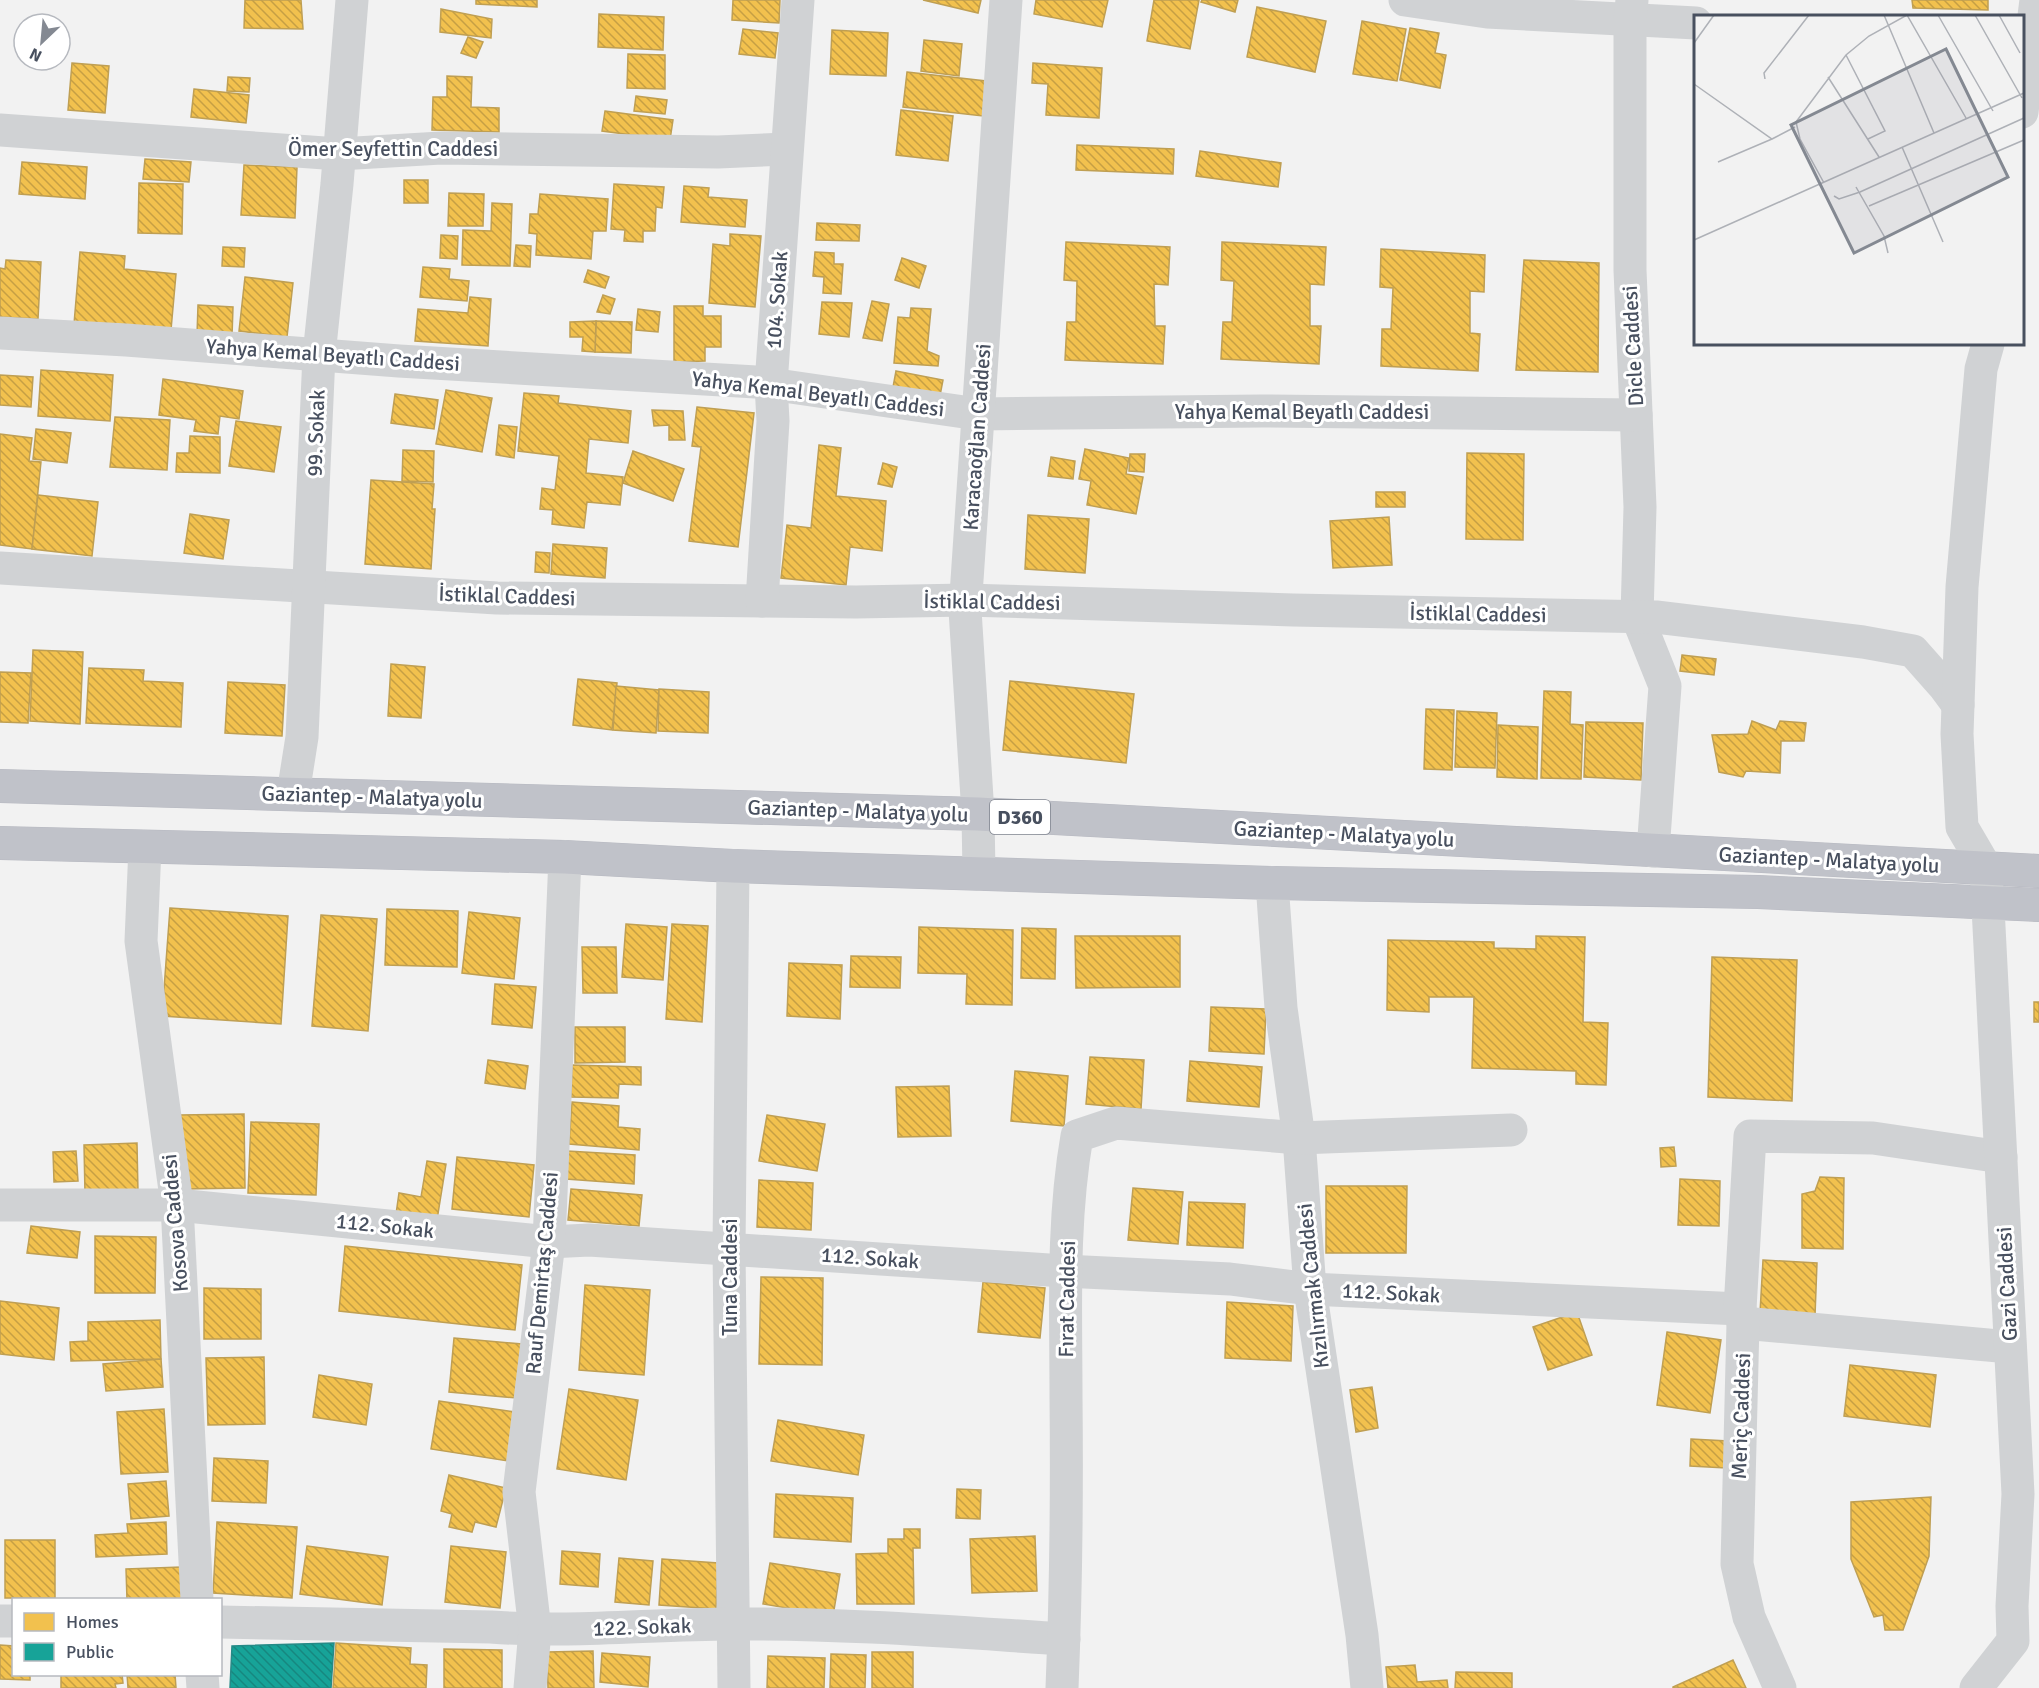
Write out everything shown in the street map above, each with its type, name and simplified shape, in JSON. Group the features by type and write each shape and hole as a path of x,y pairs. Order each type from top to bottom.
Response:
{"highway":[{"name":"Gaziantep - Malatya yolu","path":"0,786 978,814 2039,871"},
{"name":"Gaziantep - Malatya yolu","path":"0,843 565,857 734,867 1272,883 1758,892 2039,905"}],"street":[{"name":"99. Sokak","path":"293,794 302,737 319,355 352,0"},
{"name":"104. Sokak","path":"762,601 773,421 771,384 798,0"},
{"name":"Karacaoğlan Caddesi","path":"979,874 978,814 966,600 1006,0"},
{"path":"1405,0 1487,12 1631,10 1694,23"},
{"path":"2027,91 2036,0"},
{"name":"Dicle Caddesi","path":"1631,10 1630,270 1640,507 1637,616 1665,686 1653,850"},
{"name":"Ömer Seyfettin Caddesi","path":"0,130 339,154 441,148 718,152 787,149"},
{"name":"Yahya Kemal Beyatlı Caddesi","path":"0,333 771,384 978,414 1262,411 1636,415"},
{"path":"1986,868 1962,827 1957,734 1962,587 1981,369 1988,345"},
{"name":"İstiklal Caddesi","path":"0,568 497,598 762,601 966,600 1305,611 1656,617 1851,640 1913,651 1958,705"},
{"name":"Kosova Caddesi","path":"145,848 141,940 177,1205 197,1598"},
{"name":"Rauf Demirtaş Caddesi","path":"530,1688 535,1630 519,1492 549,1242 565,857"},
{"name":"Tuna Caddesi","path":"734,867 729,1248 734,1688"},
{"name":"Gazi Caddesi","path":"1976,1688 2026,1641 2012,1606 2018,1494 1986,868"},
{"name":"Kızılırmak Caddesi","path":"1272,883 1281,1008 1299,1138 1310,1289 1362,1635 1367,1688"},
{"name":"Fırat Caddesi","path":"1062,1688 1066,1408 1064,1271 1073,1158 1077,1136 1116,1123 1299,1138"},
{"path":"1299,1138 1511,1130"},
{"name":"Meriç Caddesi","path":"1780,1688 1749,1617 1737,1564 1742,1316 1750,1136 1873,1138 2001,1157"},
{"name":"112. Sokak","path":"0,1204 177,1205 549,1242 589,1240 1064,1271 1230,1279 1310,1289 1742,1316 2010,1347"},
{"name":"122. Sokak","path":"222,1622 535,1630 733,1624 918,1629 1064,1639"}],"building: Homes":[{"path":"245,0 301,0 303,29 244,28"},
{"path":"476,0 537,0 537,7 476,4"},
{"path":"733,0 780,0 779,23 732,20"},
{"path":"923,0 981,0 978,13"},
{"path":"1036,0 1108,0 1102,27 1034,14"},
{"path":"1154,0 1199,0 1190,49 1147,41"},
{"path":"1202,0 1238,0 1235,12 1201,2"},
{"path":"1912,0 1988,0 1988,10 1913,8"},
{"path":"1257,7 1326,21 1315,72 1247,57"},
{"path":"441,9 492,19 491,38 440,32"},
{"path":"599,14 664,17 663,50 598,47"},
{"path":"1362,21 1406,29 1397,81 1353,74"},
{"path":"1410,28 1439,33 1435,53 1446,55 1440,88 1400,80"},
{"path":"743,29 778,33 775,58 739,54"},
{"path":"832,30 888,33 886,76 830,74"},
{"path":"468,37 483,42 476,58 461,53"},
{"path":"924,40 962,44 959,76 921,71"},
{"path":"628,54 665,55 665,89 627,88"},
{"path":"72,63 109,66 105,113 68,110"},
{"path":"1033,63 1102,68 1099,118 1046,115 1048,84 1032,83"},
{"path":"907,72 986,81 983,116 903,107"},
{"path":"447,76 472,77 471,107 499,108 499,132 432,130 433,97 447,97"},
{"path":"228,77 250,78 249,92 227,91"},
{"path":"194,89 249,95 246,123 191,117"},
{"path":"636,96 667,100 665,114 634,111"},
{"path":"901,110 953,116 948,161 896,155"},
{"path":"605,111 673,120 670,140 602,131"},
{"path":"1077,145 1174,149 1173,174 1076,170"},
{"path":"1200,151 1281,163 1278,187 1196,176"},
{"path":"145,159 191,162 189,182 143,179"},
{"path":"22,162 87,167 85,199 19,194"},
{"path":"244,165 297,167 295,218 241,215"},
{"path":"404,180 428,180 428,203 404,203"},
{"path":"139,183 183,184 182,234 138,233"},
{"path":"614,184 664,187 662,208 656,207 655,231 643,231 643,242 624,241 625,230 611,229"},
{"path":"684,186 709,188 708,197 747,200 745,227 681,222"},
{"path":"449,193 484,194 483,226 448,226"},
{"path":"540,194 608,199 606,231 593,231 591,259 536,255 537,234 529,233 530,214 538,214"},
{"path":"492,203 512,204 510,266 462,265 463,230 491,231"},
{"path":"817,223 860,225 859,241 816,240"},
{"path":"730,234 761,236 755,307 709,303 713,244 730,246"},
{"path":"441,235 458,236 457,259 440,258"},
{"path":"1066,242 1170,247 1168,285 1154,284 1155,326 1165,326 1163,364 1065,360 1067,322 1076,322 1077,281 1064,280"},
{"path":"1222,242 1326,247 1324,285 1310,284 1310,326 1321,326 1319,364 1221,359 1223,322 1232,322 1234,281 1221,280"},
{"path":"516,245 531,246 530,267 514,266"},
{"path":"223,247 245,248 244,267 222,266"},
{"path":"1381,249 1485,255 1484,292 1470,291 1470,333 1480,334 1478,371 1381,366 1382,329 1391,329 1393,288 1380,287"},
{"path":"80,252 125,256 124,269 176,274 171,330 74,324"},
{"path":"815,252 834,253 834,264 843,264 841,294 823,293 824,277 813,276"},
{"path":"902,258 926,266 919,288 895,280"},
{"path":"6,260 41,262 38,319 0,317 0,268 5,269"},
{"path":"1524,260 1599,263 1598,372 1516,370"},
{"path":"423,267 450,269 449,279 469,281 467,301 420,297"},
{"path":"588,270 609,277 605,288 584,282"},
{"path":"245,277 293,283 287,337 239,331"},
{"path":"603,295 615,299 610,314 597,312"},
{"path":"470,297 491,299 488,346 415,341 418,309 468,313"},
{"path":"872,301 889,304 882,341 863,338"},
{"path":"822,302 852,303 849,337 819,334"},
{"path":"198,305 233,307 232,337 197,335"},
{"path":"674,306 703,306 703,316 721,316 721,347 705,347 705,361 674,362"},
{"path":"911,308 931,309 927,351 939,356 938,366 894,363 898,317 910,318"},
{"path":"638,309 660,312 658,332 636,330"},
{"path":"596,321 632,322 631,353 595,352"},
{"path":"596,321 595,352 582,351 583,337 570,337 570,322"},
{"path":"41,370 113,375 110,421 38,416"},
{"path":"896,371 943,380 938,406 891,398"},
{"path":"0,375 33,377 31,407 0,405"},
{"path":"163,379 243,391 239,419 220,416 218,434 194,431 196,420 159,415"},
{"path":"446,390 492,398 482,452 436,444"},
{"path":"524,393 559,396 558,403 631,411 628,443 589,439 586,473 623,477 620,505 587,502 584,528 552,524 553,510 540,509 542,488 555,490 559,456 518,451"},
{"path":"395,394 438,400 434,429 391,423"},
{"path":"697,407 754,413 738,547 689,541 701,447 692,446"},
{"path":"652,410 683,411 685,440 669,440 669,425 654,426"},
{"path":"115,417 170,420 167,470 110,467"},
{"path":"236,421 281,427 274,472 229,466"},
{"path":"499,425 517,427 514,458 496,455"},
{"path":"36,429 71,433 67,463 33,459"},
{"path":"0,434 32,438 29,461 41,462 32,549 0,545"},
{"path":"190,436 220,437 220,473 176,472 177,453 189,453"},
{"path":"819,445 841,448 836,496 886,501 882,551 850,547 846,585 781,578 787,525 811,528"},
{"path":"1085,449 1129,458 1126,474 1143,477 1136,514 1087,505 1091,481 1079,479"},
{"path":"403,450 434,451 433,482 402,481"},
{"path":"633,451 684,469 673,501 623,483"},
{"path":"1467,453 1524,454 1523,540 1466,539"},
{"path":"1130,454 1145,454 1144,472 1129,471"},
{"path":"1051,457 1075,461 1073,479 1048,476"},
{"path":"883,463 897,467 892,487 878,484"},
{"path":"371,480 434,484 432,509 435,509 431,569 365,564"},
{"path":"1376,492 1405,492 1405,507 1376,507"},
{"path":"38,495 98,502 92,556 32,549"},
{"path":"190,514 229,520 223,559 184,553"},
{"path":"1028,515 1089,519 1085,573 1025,569"},
{"path":"1389,517 1392,565 1333,568 1330,521"},
{"path":"553,544 607,548 605,578 551,574"},
{"path":"536,552 550,553 549,573 535,572"},
{"path":"33,650 83,652 80,724 30,721"},
{"path":"1682,655 1716,659 1714,675 1680,671"},
{"path":"391,664 425,667 421,718 388,716"},
{"path":"89,668 144,670 143,681 183,683 181,727 86,723"},
{"path":"0,672 31,673 28,723 0,722"},
{"path":"578,679 617,683 612,730 573,725"},
{"path":"1010,681 1134,694 1126,763 1003,750"},
{"path":"228,682 285,685 282,736 225,733"},
{"path":"616,686 659,690 656,733 613,730"},
{"path":"659,689 709,692 708,733 658,731"},
{"path":"1544,691 1571,692 1570,724 1583,725 1581,779 1541,778"},
{"path":"1426,709 1454,710 1452,770 1424,769"},
{"path":"1457,711 1497,713 1495,768 1455,767"},
{"path":"1752,721 1776,730 1780,721 1806,723 1804,741 1781,741 1780,773 1746,771 1743,777 1719,772 1712,735 1748,734"},
{"path":"1586,722 1643,723 1641,780 1584,777"},
{"path":"1498,725 1538,727 1537,779 1497,777"},
{"path":"170,908 288,916 281,1024 162,1016"},
{"path":"387,909 458,911 457,967 385,965"},
{"path":"469,912 520,918 514,979 462,973"},
{"path":"321,915 377,919 368,1031 312,1026"},
{"path":"626,924 667,927 663,980 622,977"},
{"path":"672,924 708,926 702,1022 666,1019"},
{"path":"919,927 1013,930 1012,1005 966,1004 967,974 918,973"},
{"path":"1022,928 1056,929 1055,979 1021,978"},
{"path":"1075,936 1180,936 1180,987 1076,988"},
{"path":"1536,936 1585,937 1583,1022 1608,1023 1606,1085 1576,1084 1576,1071 1472,1068 1474,997 1429,997 1429,1012 1387,1010 1388,940 1494,942 1494,948 1536,949"},
{"path":"582,947 616,947 617,993 583,993"},
{"path":"851,956 901,957 900,988 850,987"},
{"path":"1712,957 1797,960 1792,1101 1708,1097"},
{"path":"789,963 842,965 840,1019 787,1016"},
{"path":"495,984 536,987 532,1028 492,1024"},
{"path":"2034,1002 2039,1002 2039,1022 2034,1022"},
{"path":"1211,1007 1266,1009 1264,1054 1209,1051"},
{"path":"575,1027 625,1027 625,1062 575,1063"},
{"path":"1090,1057 1144,1060 1141,1109 1086,1104"},
{"path":"488,1060 528,1066 525,1089 485,1083"},
{"path":"1190,1061 1262,1067 1259,1107 1187,1101"},
{"path":"572,1065 641,1067 641,1085 619,1084 618,1098 571,1097"},
{"path":"1015,1071 1068,1076 1064,1126 1011,1121"},
{"path":"949,1086 951,1136 898,1137 896,1087"},
{"path":"572,1102 619,1106 618,1127 640,1129 639,1150 569,1144"},
{"path":"244,1114 245,1188 181,1189 180,1115"},
{"path":"767,1115 825,1124 817,1171 759,1161"},
{"path":"251,1122 319,1124 316,1195 248,1193"},
{"path":"137,1143 138,1193 85,1194 84,1145"},
{"path":"1674,1147 1676,1166 1661,1167 1660,1148"},
{"path":"76,1151 78,1181 54,1182 53,1152"},
{"path":"567,1151 635,1155 634,1184 566,1179"},
{"path":"457,1157 534,1165 529,1217 452,1209"},
{"path":"427,1161 446,1164 437,1220 396,1214 399,1193 421,1197"},
{"path":"1820,1177 1844,1178 1843,1249 1802,1248 1802,1194 1815,1191"},
{"path":"1680,1179 1720,1181 1719,1226 1678,1225"},
{"path":"759,1180 813,1183 811,1230 757,1227"},
{"path":"1326,1186 1407,1186 1406,1253 1326,1253"},
{"path":"1133,1188 1183,1192 1178,1244 1128,1240"},
{"path":"571,1189 642,1195 639,1226 568,1220"},
{"path":"1189,1202 1245,1204 1243,1248 1187,1245"},
{"path":"31,1226 80,1232 77,1258 27,1253"},
{"path":"95,1236 156,1237 155,1293 95,1293"},
{"path":"345,1246 522,1265 515,1330 339,1311"},
{"path":"1763,1260 1817,1263 1815,1316 1760,1313"},
{"path":"761,1277 823,1278 822,1365 759,1364"},
{"path":"983,1282 1045,1288 1040,1338 978,1332"},
{"path":"585,1285 650,1290 644,1375 579,1370"},
{"path":"204,1288 261,1289 261,1339 204,1339"},
{"path":"0,1301 59,1308 54,1360 0,1354"},
{"path":"1227,1302 1293,1306 1291,1361 1225,1358"},
{"path":"1577,1312 1592,1355 1548,1370 1533,1327"},
{"path":"160,1320 161,1359 71,1361 70,1342 88,1341 88,1322"},
{"path":"1667,1332 1721,1340 1710,1413 1657,1405"},
{"path":"454,1338 522,1344 517,1398 449,1392"},
{"path":"264,1357 265,1424 208,1425 206,1358"},
{"path":"161,1359 163,1387 106,1391 103,1364"},
{"path":"1850,1365 1936,1375 1930,1427 1844,1416"},
{"path":"319,1375 372,1384 366,1425 313,1417"},
{"path":"1372,1387 1378,1428 1356,1432 1350,1390"},
{"path":"569,1389 638,1400 626,1480 557,1469"},
{"path":"439,1401 515,1412 508,1461 431,1449"},
{"path":"164,1409 168,1472 121,1474 117,1412"},
{"path":"778,1420 864,1435 858,1475 771,1461"},
{"path":"1691,1439 1728,1441 1726,1468 1690,1466"},
{"path":"214,1458 268,1461 266,1503 212,1501"},
{"path":"449,1475 506,1488 496,1527 475,1522 472,1532 449,1527 452,1514 441,1511"},
{"path":"166,1481 169,1516 131,1519 128,1484"},
{"path":"957,1489 981,1490 980,1519 956,1518"},
{"path":"776,1494 853,1498 851,1542 774,1537"},
{"path":"1931,1497 1929,1556 1903,1630 1885,1630 1883,1615 1874,1617 1851,1559 1851,1502"},
{"path":"166,1522 167,1554 96,1557 95,1535 128,1533 127,1524"},
{"path":"217,1522 297,1527 292,1598 213,1593"},
{"path":"904,1529 920,1529 920,1548 913,1548 914,1604 857,1604 856,1554 888,1553 888,1539 904,1539"},
{"path":"1035,1536 1037,1591 972,1593 970,1539"},
{"path":"5,1540 55,1540 55,1598 5,1598"},
{"path":"307,1546 388,1557 382,1605 300,1594"},
{"path":"451,1546 506,1552 500,1608 445,1602"},
{"path":"562,1551 600,1554 598,1587 560,1584"},
{"path":"619,1558 653,1561 649,1605 615,1602"},
{"path":"662,1559 718,1563 716,1609 659,1605"},
{"path":"770,1563 840,1574 833,1616 763,1604"},
{"path":"181,1567 183,1598 127,1598 126,1569"},
{"path":"336,1643 411,1648 410,1664 427,1665 426,1688 333,1688"},
{"path":"0,1645 12,1646 12,1676 30,1676 30,1680 0,1679"},
{"path":"444,1649 502,1650 502,1688 444,1688"},
{"path":"593,1651 594,1688 548,1688 547,1652"},
{"path":"872,1652 913,1652 913,1688 872,1688"},
{"path":"602,1653 650,1657 648,1687 600,1682"},
{"path":"831,1654 866,1655 865,1688 830,1688"},
{"path":"768,1656 825,1658 824,1688 767,1688"},
{"path":"1733,1660 1746,1688 1673,1688 1673,1687"},
{"path":"1415,1665 1417,1682 1447,1680 1448,1688 1388,1688 1386,1667"},
{"path":"1456,1672 1512,1673 1512,1688 1455,1688"},
{"path":"61,1676 122,1676 123,1683 115,1684 116,1688 61,1688"},
{"path":"127,1676 175,1676 176,1688 128,1688"}],"building: Public":[{"path":"334,1643 331,1688 230,1688 232,1646"}]}
